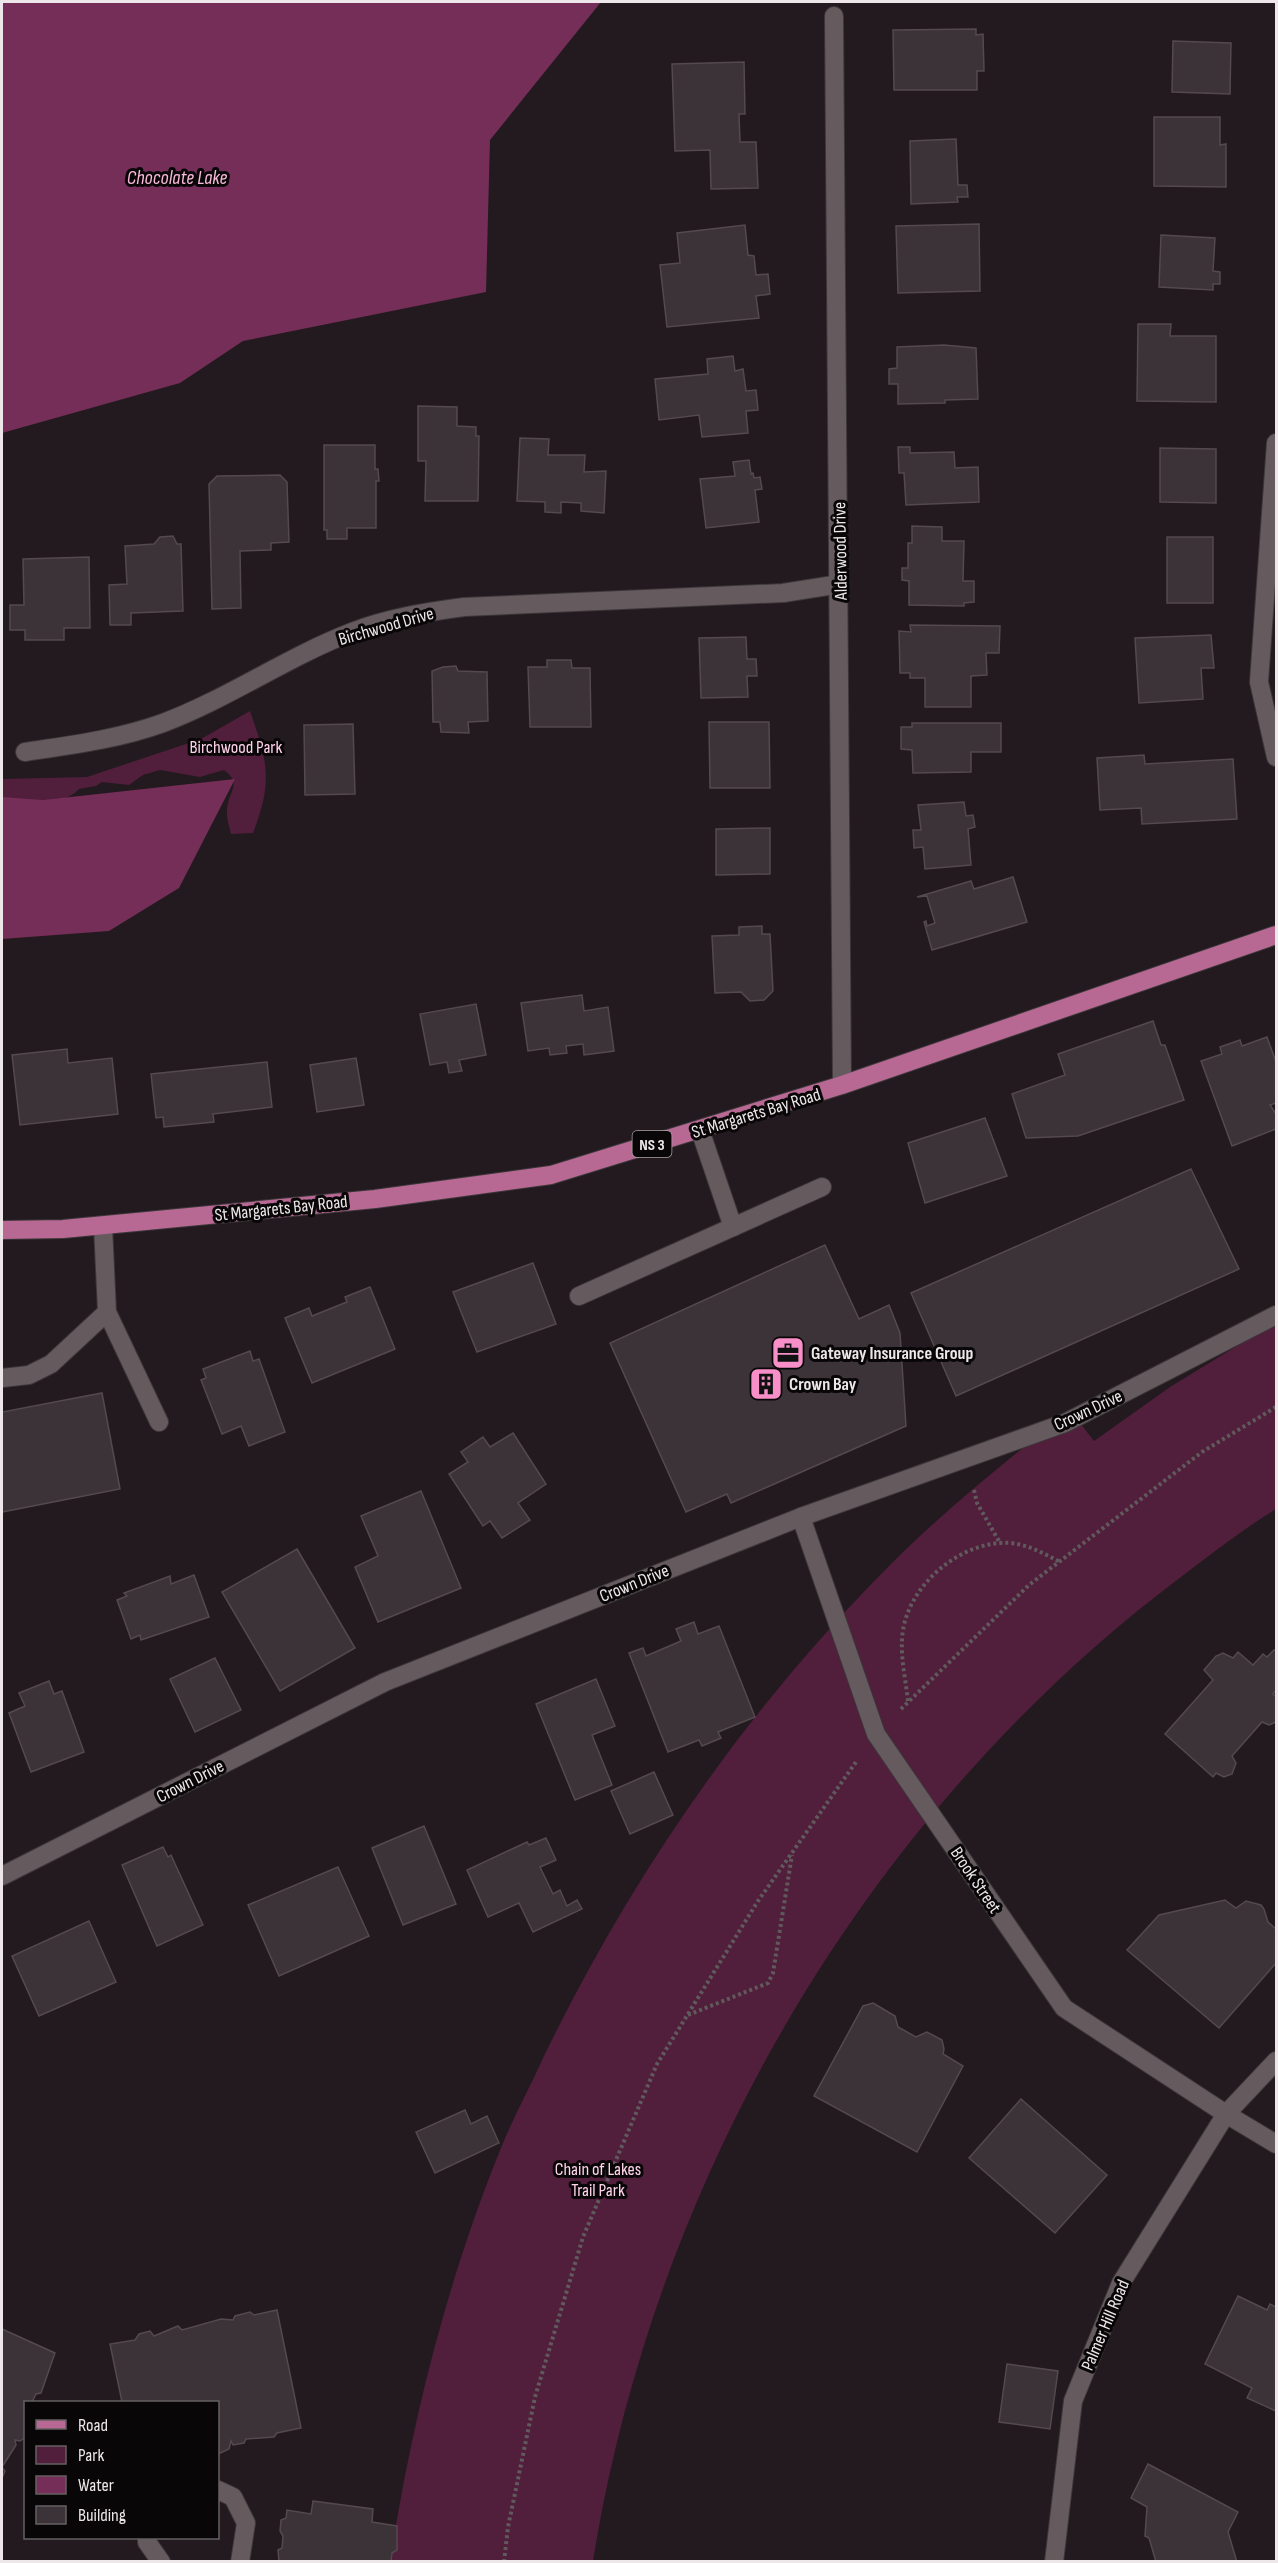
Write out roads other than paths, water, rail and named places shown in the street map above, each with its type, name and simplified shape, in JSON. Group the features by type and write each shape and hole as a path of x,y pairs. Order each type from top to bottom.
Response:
{"main road":[{"name":"St Margarets Bay Road","path":"2,1230 103,1226 375,1199 551,1175 842,1085 1276,935"}],"street":[{"name":"Alderwood Drive","path":"834,16 842,1085"},
{"path":"1276,443 1259,682 1276,757"},
{"name":"Birchwood Drive","path":"25,752 118,737 164,723 249,685 298,657 353,631 413,614 464,607 783,593 840,584"},
{"path":"700,1130 733,1227"},
{"path":"579,1296 822,1187"},
{"path":"103,1226 107,1312 159,1422"},
{"path":"2,1378 29,1375 51,1364 107,1312"},
{"name":"Crown Drive","path":"2,1876 386,1682 801,1517 1065,1423 1276,1315"},
{"name":"Brook Street","path":"801,1517 876,1734 1064,2008 1276,2144"},
{"name":"Palmer Hill Road","path":"1054,2562 1073,2401 1121,2283 1226,2114 1276,2061"},
{"path":"219,2490 233,2497 246,2523 240,2562"},
{"path":"147,2539 161,2562"}],"water":[{"name":"Chocolate Lake","path":"2,2 601,2 490,140 486,292 243,341 180,383 2,433"},
{"path":"235,779 179,888 109,931 2,939 2,797 43,800"}],"place":[{"name":"Gateway Insurance Group","path":"788,1353"},
{"name":"Crown Bay","path":"766,1384"}],"park label":[{"name":"Birchwood Park","path":"236,747"},
{"name":"Chain of Lakes Trail Park","path":"598,2179"}]}
